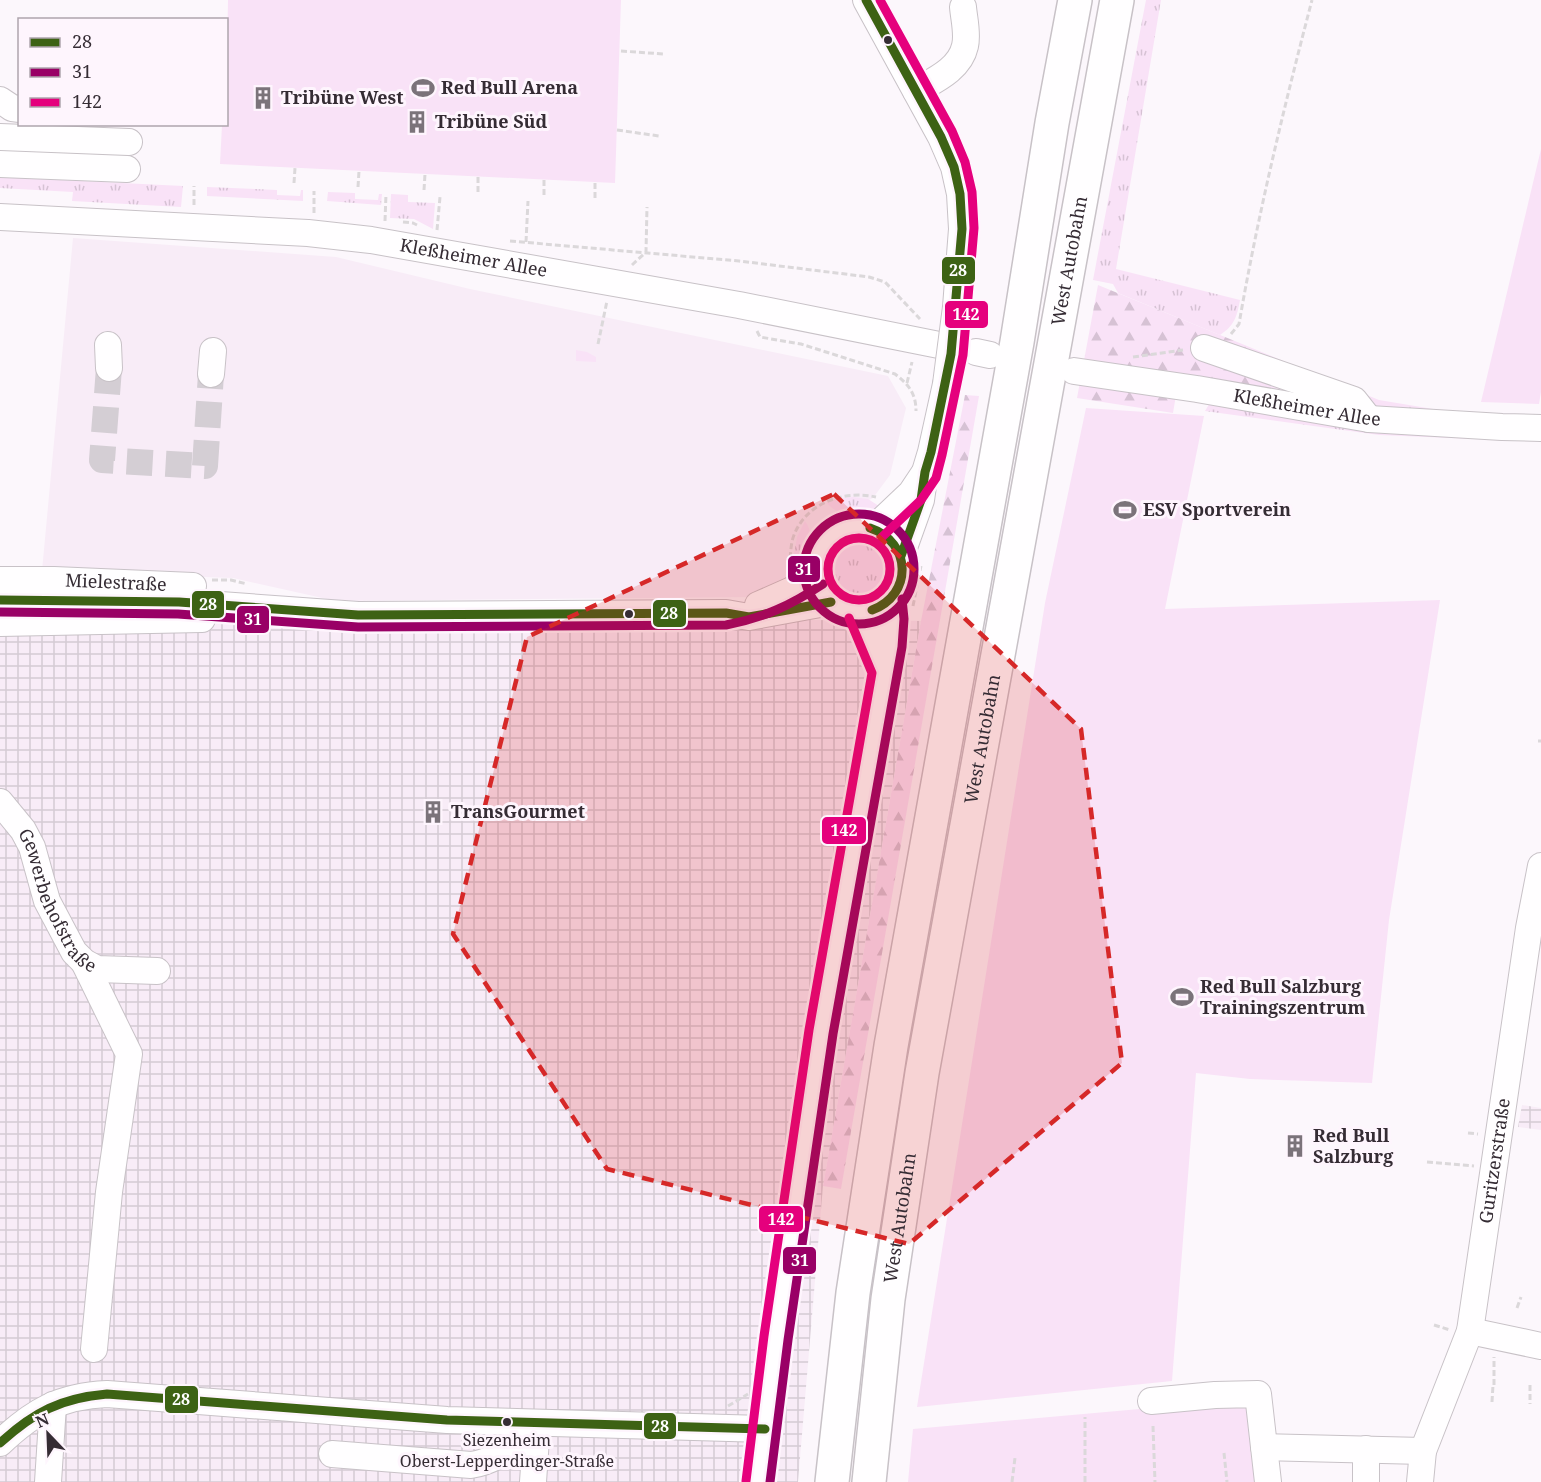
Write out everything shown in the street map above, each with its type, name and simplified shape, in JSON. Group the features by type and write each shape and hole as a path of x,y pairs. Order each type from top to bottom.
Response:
{"highway":[{"name":"West Autobahn","path":"832,1482 853,1293 891,1046 1017,342 1052,123 1075,0"},
{"name":"West Autobahn","path":"869,1482 888,1299 922,1073 1117,0"}],"street":[{"path":"866,0 941,136 954,167 960,194 962,230 956,308 946,384 925,472 921,500 901,556"},
{"path":"916,91 947,73 963,53 966,37 963,7"},
{"path":"0,100 12,108 18,109"},
{"path":"0,137 129,142"},
{"path":"0,164 127,169"},
{"name":"Kleßheimer Allee","path":"0,217 308,233 370,240 739,305 939,345"},
{"path":"1204,348 1354,400 1369,419"},
{"name":"Kleßheimer Allee","path":"1074,371 1197,389 1369,419 1502,428 1541,428"},
{"path":"882,513 886,534 895,544 901,556 902,579 890,600 871,611 849,612 831,602 824,594 816,574 819,552 832,535 852,526 864,526 882,513 911,493 925,472"},
{"name":"Mielestraße","path":"726,613 768,602 816,574"},
{"name":"Mielestraße","path":"0,580 66,580 208,587 249,596 298,612"},
{"name":"Mielestraße","path":"0,600 179,602 358,615 726,613 749,617 831,602"},
{"path":"758,1482 778,1326 821,1032 884,672 892,643 893,619 890,600"},
{"name":"Mielestraße","path":"0,623 252,618 298,612"},
{"path":"860,613 884,672"},
{"name":"Gewerbehofstraße","path":"2,808 23,830 32,847 47,902 74,952 84,962 97,969 157,971"},
{"name":"Guritzerstraße","path":"1420,1482 1423,1451 1462,1331 1498,1132 1529,928 1541,866"},
{"path":"84,962 129,1054 109,1192 94,1349"},
{"path":"1462,1331 1541,1346"},
{"path":"0,1443 35,1415 53,1405 84,1395 107,1394 447,1420 765,1429"},
{"path":"1150,1401 1258,1394 1268,1482"},
{"path":"48,1482 53,1405"},
{"path":"332,1454 471,1465 480,1463 507,1449 528,1424"},
{"path":"528,1424 533,1482"},
{"path":"1264,1447 1423,1451"},
{"path":"1365,1482 1366,1449"}],"path":[{"path":"1127,357 1204,348 1230,334 1239,324 1256,228 1279,125 1312,0"},
{"path":"621,51 664,54"},
{"path":"617,130 659,136"},
{"path":"294,183 295,168"},
{"path":"358,187 359,171"},
{"path":"424,190 425,174"},
{"path":"478,176 478,192"},
{"path":"544,179 544,195"},
{"path":"594,198 595,182"},
{"path":"193,213 194,186"},
{"path":"313,218 314,191"},
{"path":"385,221 386,194"},
{"path":"437,237 440,197"},
{"path":"526,242 528,201"},
{"path":"646,252 647,207"},
{"path":"598,344 606,304"},
{"path":"739,305 760,337 801,344 895,374 907,383 914,394 916,415"},
{"path":"789,572 794,535 801,522 811,511 842,496 855,494 882,513"},
{"path":"208,579 231,580 253,585"},
{"path":"1427,1162 1478,1167"},
{"path":"1517,1308 1521,1297"},
{"path":"1434,1325 1462,1331"},
{"path":"1492,1402 1495,1336"},
{"path":"1530,1385 1530,1404"},
{"path":"1084,1482 1085,1417"},
{"path":"1152,1426 1155,1482"},
{"path":"1224,1453 1227,1482"},
{"path":"1012,1482 1015,1458"}],"highlighted area":[{"path":"834,494 1081,729 1122,1063 909,1244 607,1169 453,934 527,637"}],"shaded area":[{"path":"73,238 336,257 470,289 888,376 906,408 890,475 873,498 814,527 793,580 759,597 336,601 233,578 42,571"},
{"path":"0,612 921,621 823,1186 798,1482 0,1482"},
{"path":"1522,1105 1541,1108 1541,1130 1518,1127"}],"green space":[{"name":"Red Bull Arena","path":"228,0 621,0 615,183 220,164 222,126 228,126"},
{"path":"1146,0 1161,0 1116,269 1240,300 1234,320 1229,328 1220,335 1118,293 1113,284 1093,280"},
{"path":"1541,149 1541,392 1539,404 1481,402"},
{"path":"0,177 183,186 181,207 72,201 73,192 0,188"},
{"path":"207,187 277,190 277,195 300,196 303,190 303,201 207,196"},
{"path":"328,192 355,193 355,199 378,200 379,194 382,194 381,205 327,201"},
{"path":"391,194 408,195 408,202 435,203 433,229 414,219 390,218"},
{"path":"1098,285 1379,400 1457,413 1541,415 1541,420 1456,420 1179,377 1173,413 1077,398"},
{"path":"576,350 596,357 596,362 576,361"},
{"path":"965,395 979,396 841,1189 823,1186 921,621"},
{"path":"1211,401 1541,440 1379,435 1205,411"},
{"name":"Red Bull Salzburg Trainingszentrum","path":"1086,408 1204,416 1165,609 1440,600 1389,920 1372,1083 1250,1079 1196,1073 1172,1381 917,1407 1045,603"},
{"path":"853,497 868,499 879,506 868,513 853,515 838,511 827,503 836,499"},
{"path":"805,521 810,535 808,551 801,566 790,577 797,537"},
{"path":"854,538 866,538 877,543 885,551 890,568 888,580 877,593 866,598 854,598 843,593 835,585 830,574 830,562 835,551 843,543"},
{"path":"1241,1400 1254,1411 1264,1482 908,1482 913,1429"}],"tunnel":[{"path":"109,368 102,460 205,466 211,374"}],"transit line":[{"name":"28","path":"866,0 941,137 954,167 960,194 962,229 951,354 921,500 901,556"},
{"name":"142","path":"880,0 952,131 965,162 972,192 974,228 963,355 936,478 921,500 882,537"},
{"name":"31","path":"859,514 880,518 898,530 910,548 914,569 910,590 898,608 880,620 859,624 838,620 820,608 808,590 804,569 808,548 820,530 838,518 859,514"},
{"name":"28","path":"870,528 884,535 894,545 900,556 902,569 895,593 885,603 872,610"},
{"name":"142","path":"853,538 865,538 881,547 888,557 890,569 888,581 881,591 865,600 853,600 842,595 833,586 828,575 828,563 833,552 842,543 853,538"},
{"name":"31","path":"0,612 178,614 358,627 726,625 753,619 777,610 823,584"},
{"name":"31","path":"770,1482 788,1340 833,1034 902,647 904,619 902,599"},
{"name":"28","path":"0,600 179,602 358,615 726,613 749,617 831,602"},
{"name":"142","path":"746,1481 764,1336 809,1030 872,673 849,618"},
{"name":"28","path":"0,1443 12,1432 49,1408 76,1399 107,1394 447,1420 765,1429"}],"place":[{"name":"Red Bull Arena","path":"423,88"},
{"name":"Tribüne West","path":"263,98"},
{"name":"Tribüne Süd","path":"417,122"},
{"name":"ESV Sportverein","path":"1125,510"},
{"name":"TransGourmet","path":"433,812"},
{"name":"Red Bull Salzburg Trainingszentrum","path":"1182,997"},
{"name":"Red Bull Salzburg","path":"1295,1146"},
{"name":"Siezenheim Oberst-Lepperdinger-Straße","path":"507,1422"}]}
